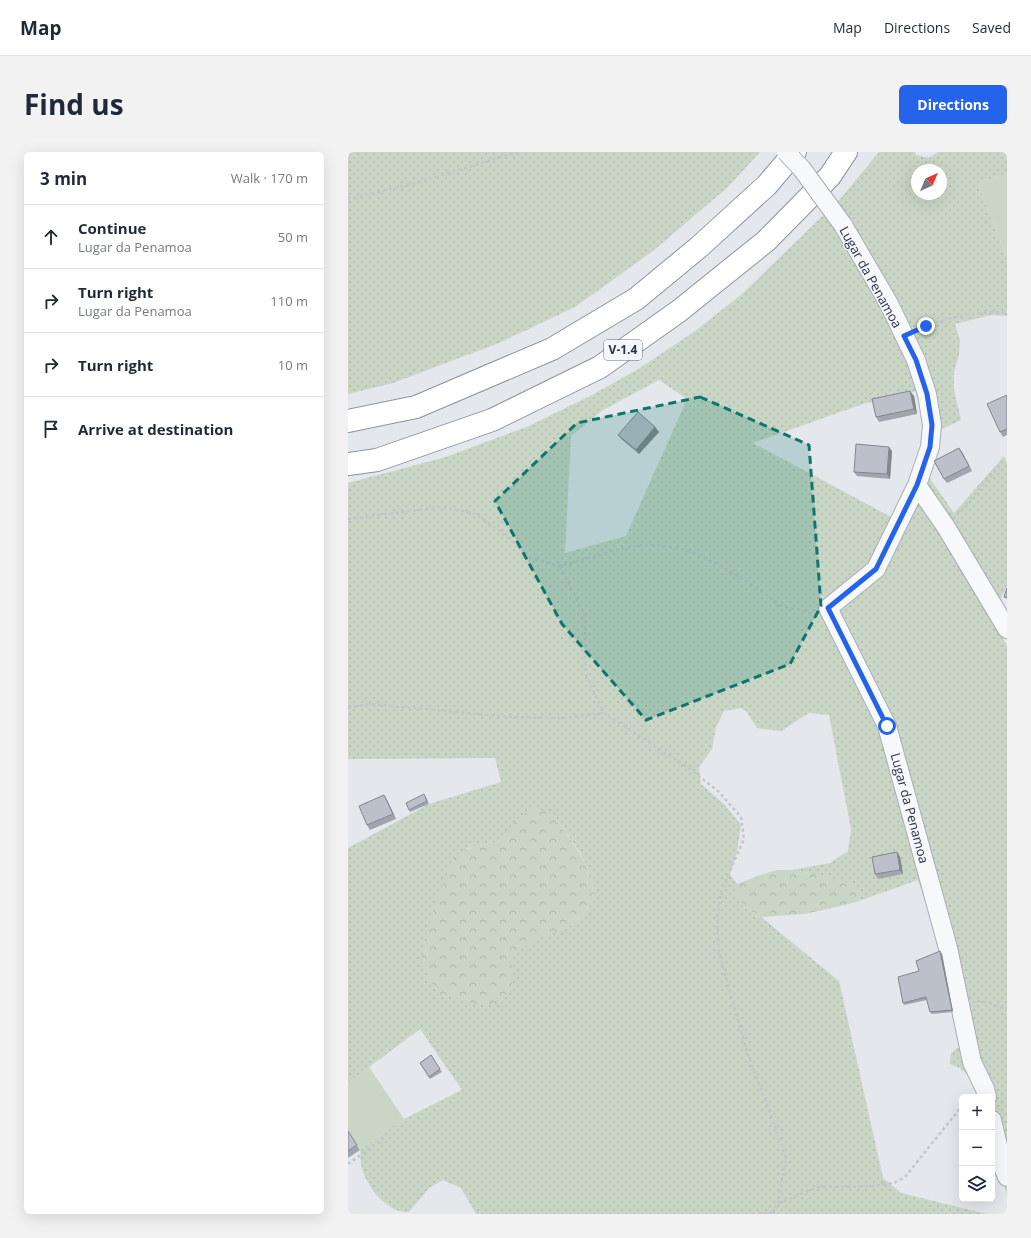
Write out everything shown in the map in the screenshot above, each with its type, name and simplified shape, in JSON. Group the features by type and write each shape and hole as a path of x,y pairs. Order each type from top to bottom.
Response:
{"highway":[{"name":"V-1.4","path":"348,421 416,407 552,350 636,299 699,247 767,185 795,152"},
{"name":"V-1.4","path":"348,464 377,460 492,420 600,367 679,311 766,241 830,176 846,152"}],"street":[{"name":"Lugar da Penamoa","path":"786,152 802,169 843,225 888,302 916,360 927,394 932,425 930,447 917,485 876,569 828,608 887,726 948,948 972,1062 986,1094"},
{"path":"917,485 946,527 1007,629"},
{"path":"994,1130 1003,1167 1007,1177"}],"path":[{"path":"348,198 356,198 414,183 517,152"},
{"path":"904,336 926,326 965,315 996,311 1007,313"},
{"path":"946,527 1003,462"},
{"path":"348,519 440,507 473,513 496,528 531,558 560,566 631,546 656,545 686,550 716,563 749,583 782,606 810,614 828,608"},
{"path":"560,566 585,616 585,673 604,713 687,767 718,791 741,818 744,839 722,889 717,919 719,954 748,1055 786,1158 778,1202 774,1213 758,1214"},
{"path":"348,708 369,704 512,717 563,718 604,713"},
{"path":"959,998 990,1003 1007,1010"},
{"path":"778,1202 819,1187 873,1186 894,1183 905,1177 959,1110"},
{"path":"348,1164 384,1138"}],"highlighted area":[{"path":"700,397 809,445 821,606 790,664 646,720 562,624 495,501 577,423"}],"green space":[{"path":"348,152 760,152 728,187 653,251 575,307 499,343 393,383 348,394"},
{"path":"879,152 915,152 916,155 929,158 938,152 1007,152 1007,173 978,183 1007,259 1007,316 991,315 955,324 960,340 959,355 954,372 954,390 961,420 940,430 929,477 954,513 1004,456 1007,464 1007,586 991,619 1007,645 1007,1194 995,1159 995,1094 989,1094 960,1068 950,1064 951,1053 960,1046 942,954 918,880 856,902 860,896 810,873 792,870 830,863 848,851 851,829 829,715 809,713 781,731 757,728 746,711 741,708 724,711 716,727 712,749 699,767 701,784 725,805 741,825 737,852 730,874 737,884 737,894 743,906 761,917 839,981 883,1178 901,1193 987,1214 476,1214 461,1188 443,1180 429,1188 409,1212 393,1208 379,1197 364,1175 361,1166 360,1149 404,1119 462,1090 420,1029 348,1083 348,848 429,804 501,782 495,758 348,759 348,483 446,457 529,426 592,395 640,368 695,331 742,294 842,197","holes":["659,380 687,399 626,536 565,553 571,436 603,410","916,391 926,437 893,518 753,443 863,404","553,814 580,853 593,880 594,900 583,915 567,928 542,935 520,949 512,959 513,978 422,964 425,939 442,888 455,858 468,848 499,841 504,835"]},
{"path":"1007,173 1007,259 978,183"},
{"path":"535,808 553,814 580,854 593,880 594,900 583,915 567,928 542,936 520,949 512,959 513,978 511,988 500,1004 479,1005 438,994 423,967 422,956 428,928 445,879 454,859 469,848 499,841 518,818"},
{"path":"777,870 792,870 810,873 851,883 857,889 860,897 856,902 804,914 761,917 743,906 737,894 737,884"},
{"path":"369,1067 404,1119 360,1149 348,1131 348,1083"}],"building":[{"path":"910,391 914,409 876,417 872,399"},
{"path":"1007,395 1007,429 1000,432 987,404"},
{"path":"638,412 655,427 636,450 618,435"},
{"path":"856,444 889,447 887,474 854,472"},
{"path":"959,448 969,466 944,479 934,461"},
{"path":"1007,588 1007,598 1004,597"},
{"path":"424,794 427,801 409,810 406,803"},
{"path":"384,795 393,814 367,825 359,806"},
{"path":"897,852 900,870 875,874 872,857"},
{"path":"940,951 952,1010 930,1012 926,997 903,1003 898,977 919,971 916,961"},
{"path":"431,1055 440,1069 429,1077 420,1063"},
{"path":"348,1131 357,1145 348,1151"}],"route":[{"path":"887,726 828,608 876,569 917,485 924,465 930,447 932,425 927,394 916,360 904,336 926,326"}]}
